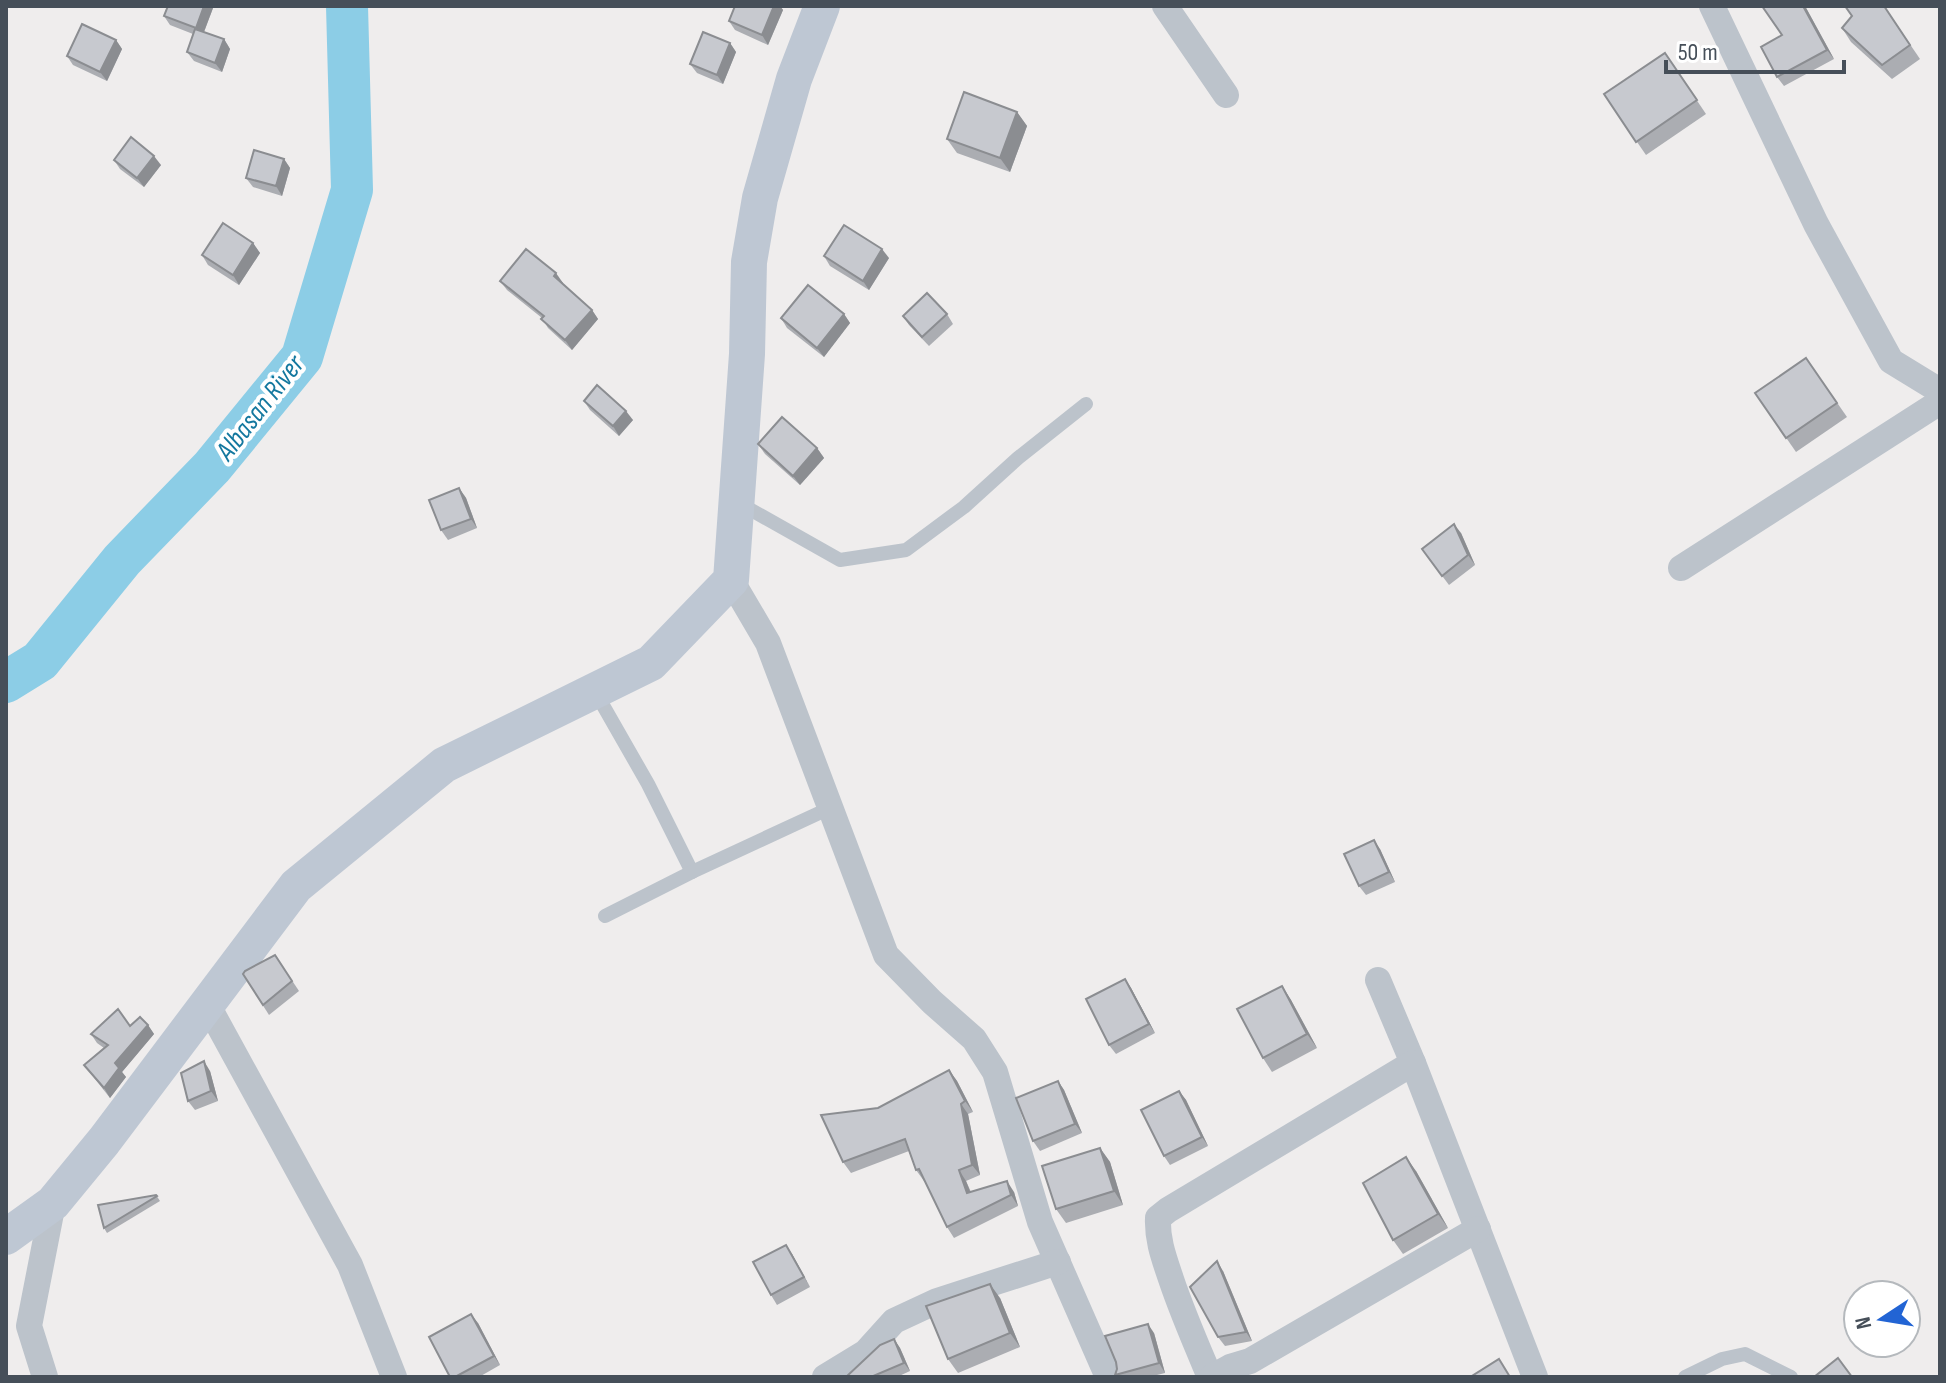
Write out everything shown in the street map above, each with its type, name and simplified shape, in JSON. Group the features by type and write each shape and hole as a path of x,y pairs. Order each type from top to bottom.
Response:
{"street":[{"path":"822,6 794,79 755,224 749,262 747,354 731,580 768,643 886,955 974,1039 995,1072 1040,1222 1108,1377"},
{"path":"1165,6 1226,95"},
{"path":"1712,6 1816,224 1891,361 1940,391"},
{"path":"1681,568 1940,402"},
{"path":"6,1237 53,1203 104,1141 296,886 444,765 651,663 731,580"},
{"path":"1378,980 1535,1377"},
{"path":"207,1004 350,1265 394,1377"},
{"path":"1413,1063 1158,1218 1159,1245 1184,1317 1211,1377 1230,1367 1256,1369 1478,1229"},
{"path":"45,1377 29,1326 53,1203"},
{"path":"825,1377 866,1352 894,1321 937,1301 1058,1262"}],"lane":[{"path":"737,502 840,560 906,550 964,507 1018,458 1086,404"},
{"path":"595,691 648,784 692,872"},
{"path":"605,916 830,808"},
{"path":"1685,1377 1722,1359 1745,1354 1791,1377"}],"building":[{"path":"168,6 204,6 196,28 164,16"},
{"path":"735,6 774,6 762,35 729,21"},
{"path":"1762,6 1803,6 1827,50 1777,77 1761,47 1782,35"},
{"path":"1845,6 1884,6 1910,45 1882,65 1842,28 1852,16"},
{"path":"82,24 116,40 100,72 67,56"},
{"path":"195,29 224,39 215,63 187,52"},
{"path":"703,32 730,43 717,75 690,64"},
{"path":"1665,53 1697,100 1636,142 1604,94"},
{"path":"964,92 1017,112 1000,158 947,139"},
{"path":"131,137 154,156 137,178 114,160"},
{"path":"254,150 284,159 276,186 246,178"},
{"path":"223,223 253,243 233,275 202,255"},
{"path":"844,225 882,249 863,281 824,256"},
{"path":"526,249 556,273 554,276 592,310 565,340 541,319 544,316 500,281"},
{"path":"808,285 844,314 817,348 781,318"},
{"path":"927,293 947,314 922,337 903,316"},
{"path":"1806,358 1837,403 1786,438 1755,393"},
{"path":"597,385 626,411 613,426 584,401"},
{"path":"782,417 817,448 793,476 758,444"},
{"path":"459,488 471,519 441,530 429,500"},
{"path":"1454,524 1468,555 1442,576 1422,549"},
{"path":"1374,840 1389,872 1359,886 1344,854"},
{"path":"275,955 292,981 263,1005 243,974"},
{"path":"1125,979 1149,1024 1109,1045 1086,999"},
{"path":"1282,986 1307,1034 1263,1058 1237,1009"},
{"path":"118,1009 130,1026 140,1017 148,1025 115,1063 119,1068 104,1088 84,1065 108,1045 91,1034"},
{"path":"204,1061 211,1091 188,1101 181,1073"},
{"path":"949,1070 965,1101 961,1104 972,1165 959,1170 967,1193 1007,1181 1011,1195 947,1227 919,1169 916,1170 905,1139 843,1162 821,1115 878,1108"},
{"path":"1058,1081 1075,1124 1033,1141 1016,1098"},
{"path":"1179,1091 1202,1137 1164,1156 1141,1110"},
{"path":"1100,1148 1114,1191 1056,1209 1042,1166"},
{"path":"1406,1157 1438,1214 1393,1240 1363,1183"},
{"path":"157,1196 104,1228 98,1205"},
{"path":"786,1245 804,1277 771,1295 753,1262"},
{"path":"1217,1261 1246,1332 1218,1337 1190,1287"},
{"path":"990,1284 1010,1333 948,1359 926,1306"},
{"path":"471,1314 494,1356 450,1377 429,1337"},
{"path":"1148,1324 1159,1363 1115,1375 1116,1362 1105,1336"},
{"path":"894,1339 904,1363 871,1377 846,1377 880,1345"},
{"path":"1838,1358 1852,1377 1814,1377"},
{"path":"1499,1359 1510,1377 1472,1376"}],"waterway":[{"name":"Albasan River","path":"6,682 40,661 122,560 212,467 302,357 352,190 347,6"}]}
